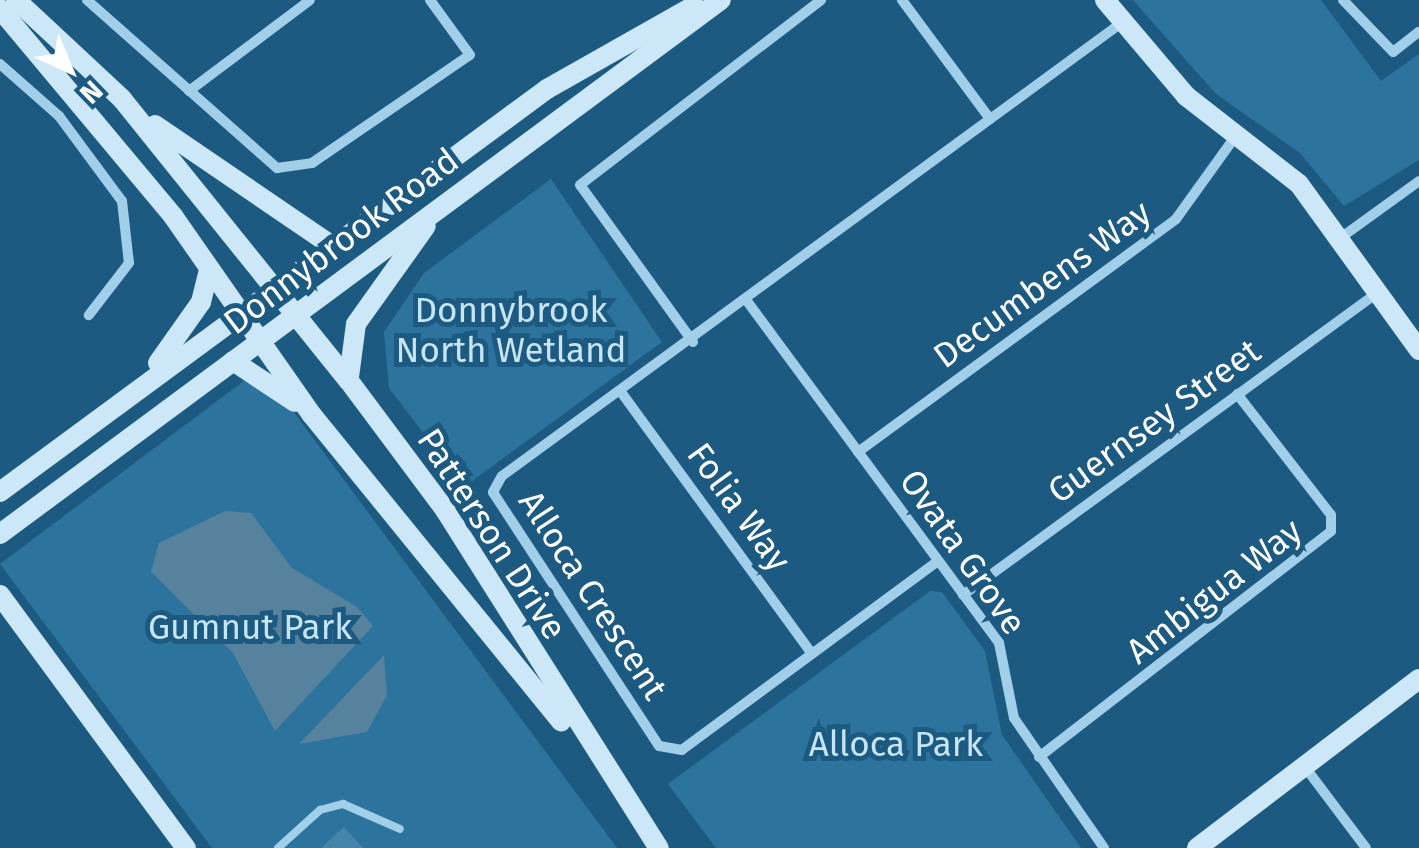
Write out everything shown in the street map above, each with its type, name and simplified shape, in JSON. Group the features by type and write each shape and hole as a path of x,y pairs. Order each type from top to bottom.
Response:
{"street":[{"path":"16,0 122,99 209,168 331,245"},
{"path":"87,0 189,91 238,143 277,168 300,168 470,55 430,0"},
{"path":"189,91 310,0"},
{"name":"Donnybrook Road","path":"0,492 331,245 548,90 704,0"},
{"name":"Donnybrook Road","path":"0,534 720,0"},
{"path":"693,342 580,184 821,0"},
{"path":"902,0 990,119"},
{"path":"1105,0 1120,24 1235,137 1298,184 1419,350"},
{"path":"1343,0 1393,52 1419,32"},
{"name":"Patterson Drive","path":"0,9 209,271 312,416 622,796 659,848"},
{"name":"Alloca Crescent","path":"938,561 682,750 659,746 493,492 502,476 693,342 1120,24"},
{"path":"0,64 59,116 122,202 129,263 89,315"},
{"name":"Patterson Drive","path":"122,99 276,286 446,510 622,796"},
{"name":"Decumbens Way","path":"858,452 1176,219 1235,137"},
{"path":"1339,240 1419,181"},
{"path":"349,380 356,324 439,208"},
{"path":"138,388 200,302 209,271"},
{"name":"Guernsey Street","path":"963,595 1377,293"},
{"name":"Ovata Grove","path":"747,302 999,642 1014,718 1104,848"},
{"path":"232,362 312,416"},
{"name":"Folia Way","path":"621,392 812,654"},
{"name":"Ambigua Way","path":"1039,758 1332,532 1331,515 1237,394"},
{"path":"0,595 186,848"},
{"path":"1197,848 1419,678"},
{"path":"1306,767 1366,848"}],"lane":[{"path":"278,848 320,810 343,804 400,829"}],"green space":[{"path":"1133,0 1321,0 1381,81 1419,54 1419,160 1344,206 1300,153 1216,94"},
{"name":"Donnybrook North Wetland","path":"551,179 662,342 464,487 389,388 384,332 424,273"},
{"name":"Gumnut Park","path":"261,368 617,848 212,848 0,564"},
{"name":"Alloca Park","path":"930,591 942,592 985,651 1002,735 1081,848 716,848 668,784"}],"shaded area":[{"path":"225,511 251,513 292,568 357,607 373,626 275,731 233,653 151,572 159,543"},
{"path":"384,655 387,695 367,732 299,744"}],"building":[{"path":"344,827 363,848 322,847"}]}
